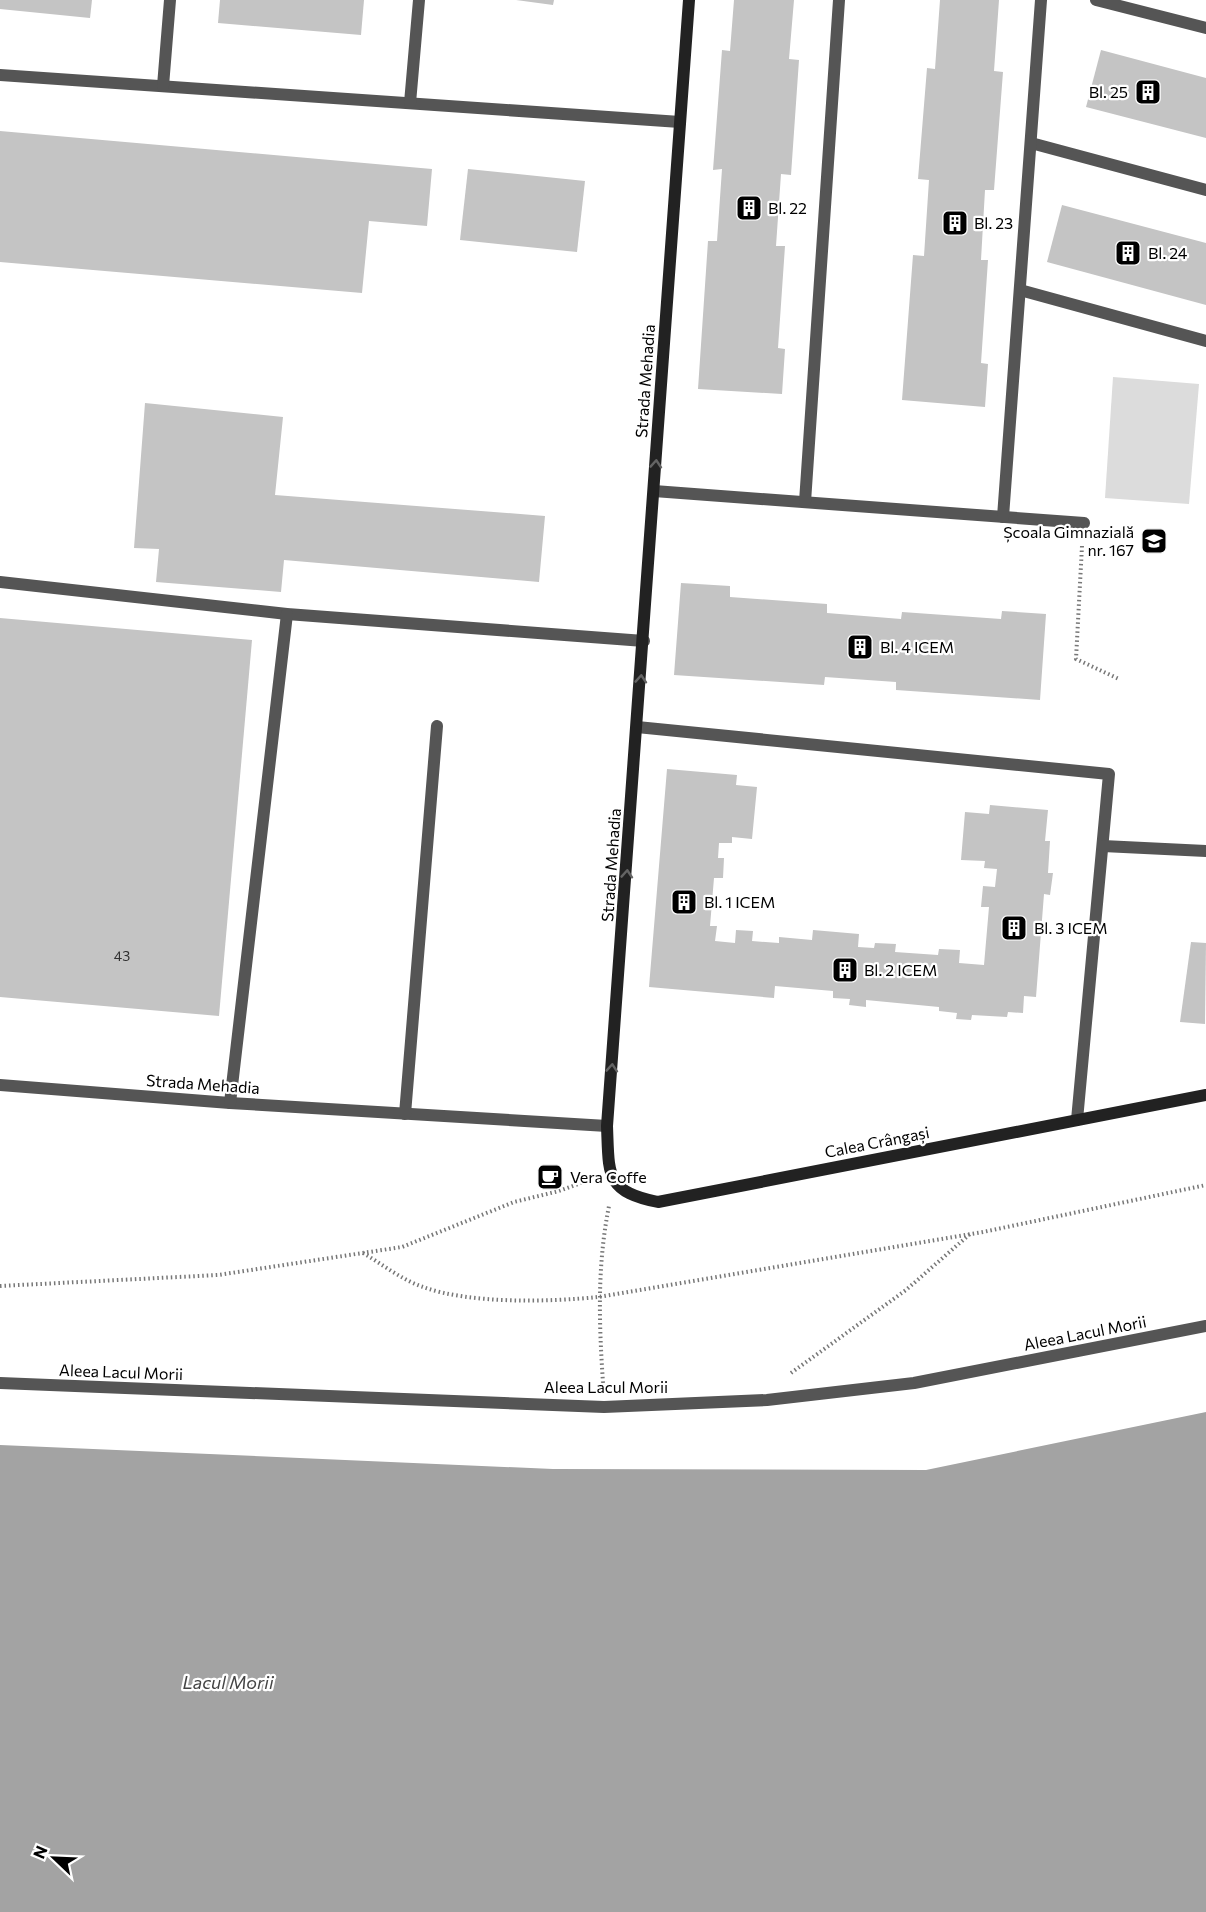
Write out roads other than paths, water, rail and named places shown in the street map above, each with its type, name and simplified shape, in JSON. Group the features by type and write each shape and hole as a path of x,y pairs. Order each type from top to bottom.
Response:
{"street":[{"path":"163,86 170,0"},
{"path":"410,103 419,0"},
{"name":"Strada Mehadia","path":"0,1085 230,1103 607,1126 689,0"},
{"path":"805,502 839,0"},
{"path":"1003,517 1041,0"},
{"path":"1096,0 1206,28"},
{"path":"0,75 680,122"},
{"path":"1031,143 1206,190"},
{"path":"1020,290 1206,340"},
{"path":"654,491 1084,524"},
{"path":"0,582 287,614 644,641"},
{"path":"230,1103 287,614"},
{"path":"405,1114 437,726"},
{"path":"637,728 1109,774 1077,1120"},
{"path":"1103,846 1206,851"},
{"name":"Calea Crângași","path":"607,1126 613,1182 631,1196 658,1202 1206,1095"},
{"name":"Aleea Lacul Morii","path":"0,1383 604,1407 767,1400 914,1383 1206,1326"}],"water":[{"name":"Lacul Morii","path":"1206,1412 1206,1912 0,1912 0,1445 553,1469 926,1470"}],"place":[{"name":"Bl. 25","path":"1148,92"},
{"name":"Bl. 22","path":"749,208"},
{"name":"Bl. 23","path":"955,223"},
{"name":"Bl. 24","path":"1128,253"},
{"name":"Școala Gimnazială nr. 167","path":"1154,541"},
{"name":"Bl. 4 ICEM","path":"860,647"},
{"name":"Bl. 1 ICEM","path":"684,902"},
{"name":"Bl. 3 ICEM","path":"1014,928"},
{"name":"Bl. 2 ICEM","path":"845,970"},
{"name":"Vera Coffe","path":"550,1177"}]}
